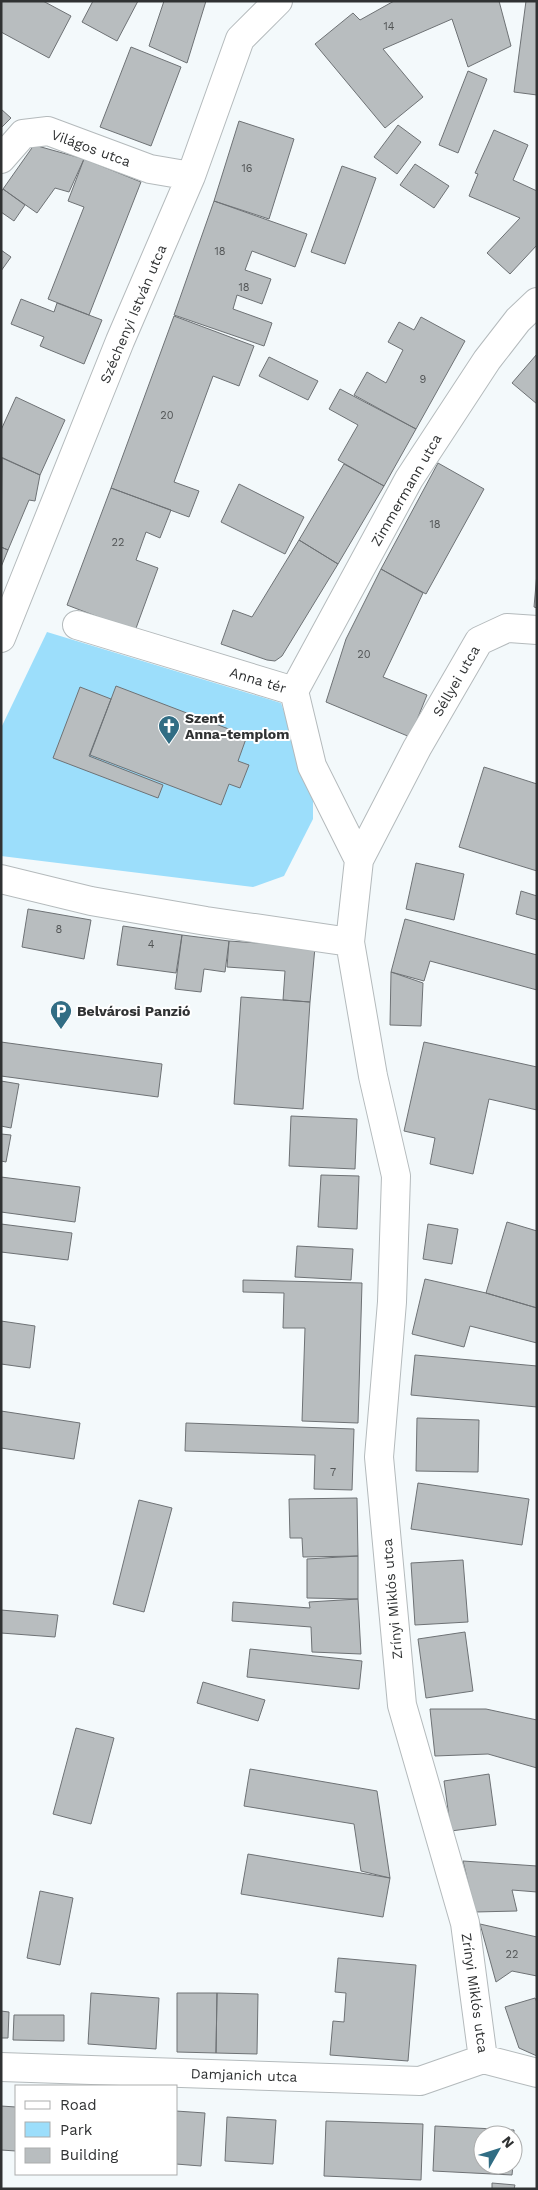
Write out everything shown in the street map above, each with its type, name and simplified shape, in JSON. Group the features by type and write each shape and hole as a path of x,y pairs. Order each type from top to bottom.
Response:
{"street":[{"name":"Széchenyi István utca","path":"1,638 120,341 191,176 240,39 278,1"},
{"name":"Világos utca","path":"1,159 22,134 48,131 150,169 191,176"},
{"name":"Zimmermann utca","path":"294,691 409,479 487,360 518,320 537,302"},
{"name":"Anna tér","path":"77,625 294,691 312,766 359,860"},
{"name":"Séllyei utca","path":"359,860 417,748 479,641 507,628 537,630"},
{"path":"1,879 91,900 206,921 350,942 359,860"},
{"name":"Zrínyi Miklós utca","path":"350,942 373,1076 396,1176 392,1302 379,1457 402,1705 465,1924 482,2060 537,2073"},
{"name":"Damjanich utca","path":"1,2068 420,2081 482,2060"}],"green space":[{"path":"47,632 281,703 313,795 313,819 284,876 253,887 1,856 1,728"}],"building":[{"path":"1,1 43,1 71,16 49,58 1,32"},
{"path":"93,1 138,1 117,41 82,22"},
{"path":"164,1 206,1 187,63 149,46"},
{"path":"394,1 499,1 511,46 468,67 452,19 383,49 423,97 385,128 315,44 353,13 360,20"},
{"path":"526,1 537,1 537,95 514,92"},
{"path":"131,47 181,67 151,146 100,127"},
{"path":"468,71 487,79 458,153 439,145"},
{"path":"1,109 11,118 1,128"},
{"path":"239,121 294,139 269,219 214,201"},
{"path":"398,125 421,142 397,174 374,157"},
{"path":"494,130 528,145 513,180 537,191 537,245 510,274 487,253 520,218 469,196 478,174 475,173"},
{"path":"34,145 84,159 69,192 55,188 37,213 3,189"},
{"path":"84,159 141,182 89,315 48,299 84,207 68,201"},
{"path":"415,164 449,186 434,208 400,185"},
{"path":"342,166 376,178 345,264 311,252"},
{"path":"3,189 25,205 14,221 1,212 1,192"},
{"path":"214,201 307,234 295,267 252,251 245,270 271,279 262,304 237,295 233,309 272,323 264,346 174,315"},
{"path":"1,250 11,257 1,271"},
{"path":"21,299 54,312 57,303 102,320 84,364 40,346 44,337 11,324"},
{"path":"174,316 254,346 239,386 213,376 174,482 199,491 189,517 111,488"},
{"path":"421,317 465,341 416,429 354,395 367,372 386,383 403,350 388,342 399,322 414,330"},
{"path":"537,354 537,404 512,383"},
{"path":"269,357 318,381 308,400 259,376"},
{"path":"340,389 416,429 384,486 338,460 358,425 329,409"},
{"path":"16,397 65,420 40,475 1,457 1,430"},
{"path":"2,458 40,475 35,501 29,500 8,550 1,547"},
{"path":"438,463 484,489 426,594 381,569"},
{"path":"344,464 384,486 338,564 299,540"},
{"path":"239,484 304,517 285,554 221,522"},
{"path":"111,488 171,510 160,538 146,532 136,560 158,568 135,631 67,605"},
{"path":"299,540 338,564 282,656 275,661 267,660 221,644 233,610 252,617"},
{"path":"1,547 8,550 1,567"},
{"path":"381,569 423,593 383,677 427,695 410,737 326,702 346,639"},
{"path":"537,573 537,608 534,607"},
{"name":"Szent Anna-templom","path":"116,686 247,736 238,761 249,765 240,788 229,784 221,805 90,755"},
{"path":"80,687 111,699 89,756 163,785 158,798 53,758"},
{"path":"484,767 537,784 537,871 459,847"},
{"path":"416,863 464,874 454,920 406,909"},
{"path":"521,891 537,896 537,920 516,914"},
{"path":"28,909 91,920 84,959 22,947"},
{"path":"405,919 537,955 537,990 430,961 424,981 391,972"},
{"path":"123,926 182,935 176,973 117,965"},
{"path":"182,935 229,941 225,972 204,969 201,992 175,989"},
{"path":"229,941 315,947 310,1002 283,1000 285,971 227,967"},
{"path":"391,972 423,983 421,1026 390,1025"},
{"path":"241,997 310,1002 303,1109 234,1104"},
{"path":"1,1042 162,1064 158,1097 1,1076"},
{"path":"424,1042 537,1067 537,1110 489,1099 473,1174 430,1164 435,1138 404,1131"},
{"path":"1,1081 19,1084 11,1128 1,1126"},
{"path":"291,1116 357,1119 355,1169 289,1166"},
{"path":"1,1134 11,1135 6,1162 1,1161"},
{"path":"321,1175 359,1176 357,1229 318,1227"},
{"path":"1,1177 80,1187 75,1222 1,1212"},
{"path":"507,1222 537,1231 537,1308 486,1293"},
{"path":"1,1224 72,1233 68,1260 1,1252"},
{"path":"428,1224 458,1229 452,1264 423,1259"},
{"path":"297,1246 353,1249 351,1280 295,1277"},
{"path":"425,1279 486,1293 537,1308 537,1343 470,1326 464,1347 412,1334"},
{"path":"243,1280 362,1283 358,1423 302,1421 305,1328 283,1328 284,1293 243,1292"},
{"path":"1,1321 35,1326 30,1368 1,1364"},
{"path":"415,1355 537,1366 537,1407 411,1395"},
{"path":"1,1411 80,1423 74,1459 1,1448"},
{"path":"417,1418 479,1420 478,1472 416,1471"},
{"path":"186,1423 354,1429 352,1490 314,1489 315,1455 185,1451"},
{"path":"418,1483 529,1499 522,1545 411,1529"},
{"path":"357,1498 358,1556 303,1557 302,1538 290,1538 289,1499"},
{"path":"139,1500 172,1508 144,1612 113,1604"},
{"path":"358,1556 358,1599 307,1598 307,1559"},
{"path":"463,1560 468,1622 415,1625 411,1563"},
{"path":"358,1599 361,1654 312,1652 311,1627 232,1621 233,1602 310,1608 309,1602"},
{"path":"1,1610 58,1615 55,1637 1,1633"},
{"path":"465,1632 473,1691 426,1698 418,1639"},
{"path":"250,1649 362,1661 359,1689 247,1677"},
{"path":"203,1682 265,1700 258,1721 197,1703"},
{"path":"430,1709 486,1709 537,1720 537,1768 488,1754 435,1756"},
{"path":"76,1728 114,1738 91,1824 53,1814"},
{"path":"250,1769 377,1791 390,1878 361,1871 354,1824 244,1806"},
{"path":"489,1774 496,1825 451,1831 444,1781"},
{"path":"248,1854 390,1878 383,1917 241,1894"},
{"path":"463,1861 537,1866 537,1892 512,1890 517,1911 475,1912"},
{"path":"40,1891 73,1898 60,1965 27,1958"},
{"path":"480,1924 537,1937 537,1976 512,1971 496,1982"},
{"path":"338,1958 416,1965 408,2061 330,2055 333,2021 344,2022 346,1993 335,1992"},
{"path":"91,1993 159,1998 156,2049 88,2044"},
{"path":"177,1993 217,1993 216,2053 177,2052"},
{"path":"217,1993 258,1994 257,2054 216,2053"},
{"path":"535,1998 537,2002 537,2056 519,2048 505,2007"},
{"path":"1,2011 9,2012 8,2038 1,2038"},
{"path":"14,2015 64,2015 64,2041 13,2040"},
{"path":"1,2106 15,2107 15,2151 1,2150"},
{"path":"178,2111 205,2113 201,2166 178,2164"},
{"path":"227,2117 276,2120 273,2164 225,2161"},
{"path":"326,2121 423,2124 421,2180 324,2176"},
{"path":"435,2126 473,2128 473,2173 433,2171"},
{"path":"492,2183 515,2185 514,2189 492,2189"}],"place":[{"name":"Szent Anna-templom","path":"169,745"},
{"name":"Belvárosi Panzió","path":"61,1030"}]}
